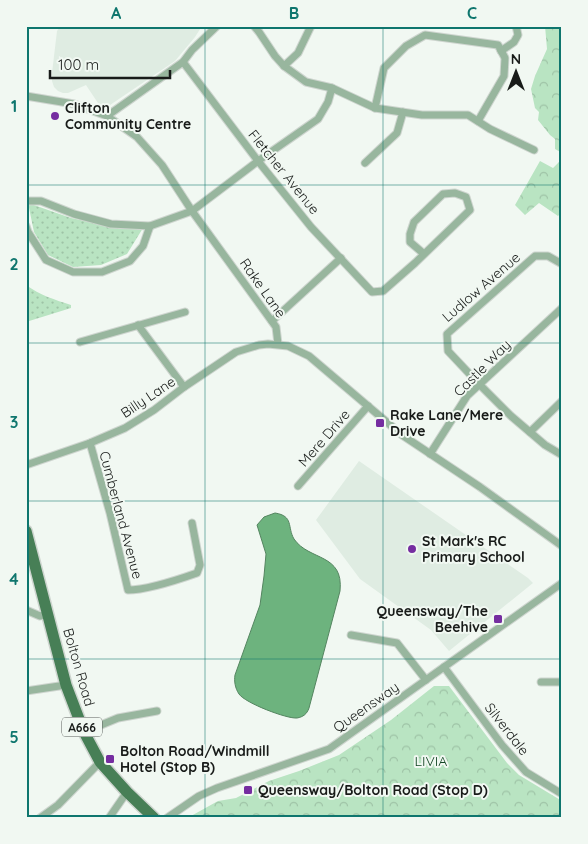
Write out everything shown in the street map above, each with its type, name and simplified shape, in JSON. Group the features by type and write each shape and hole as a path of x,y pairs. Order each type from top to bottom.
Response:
{"main road":[{"name":"Bolton Road","path":"26,531 30,560 48,614 66,685 84,732 100,762 154,818"}],"street":[{"path":"106,116 183,62 192,50 217,26"},
{"path":"254,26 274,56 306,82 332,88 375,108 422,115 468,115 490,129 534,150"},
{"path":"284,66 298,53 311,26"},
{"path":"425,26 425,35"},
{"path":"501,51 514,42 518,35 516,26"},
{"path":"375,108 384,68 406,46 425,35 498,45 505,58 504,76 478,121"},
{"name":"Fletcher Avenue","path":"183,62 311,227 372,292 383,291 424,254"},
{"path":"26,201 41,201 74,214 111,224 150,226 192,212 258,161 318,119 328,102 332,88"},
{"name":"Rake Lane","path":"26,96 74,104 106,116 137,137 162,165 192,212 272,321 276,327 278,344"},
{"path":"365,163 397,134 403,112"},
{"path":"455,193 466,197 470,210 424,254 410,242 410,234 414,222 443,194 455,193"},
{"path":"26,226 46,260 73,272 102,272 130,261 144,246 150,226"},
{"name":"Ludlow Avenue","path":"480,385 448,351 447,334 535,256 548,256 562,264"},
{"path":"272,321 341,258"},
{"name":"Castle Way","path":"430,454 467,396 562,308"},
{"path":"80,342 185,312"},
{"path":"138,325 184,387"},
{"path":"278,344 288,346 309,356 402,435 480,487 562,546"},
{"name":"Billy Lane","path":"26,464 90,443 125,428 154,410 236,352 259,345 278,344"},
{"path":"480,385 511,416 545,445 562,455"},
{"path":"530,432 562,400"},
{"name":"Mere Drive","path":"298,486 368,406"},
{"name":"Cumberland Avenue","path":"90,443 110,513 128,590 164,583 197,573 200,565 192,523"},
{"name":"Queensway","path":"166,818 199,796 217,788 329,749 562,584"},
{"path":"26,610 40,616 48,614"},
{"path":"351,635 397,642 426,680"},
{"name":"Silverdale","path":"444,667 502,745 526,772 562,794"},
{"path":"541,682 562,682"},
{"path":"26,691 66,685"},
{"path":"84,732 118,718 156,711"},
{"path":"40,818 58,805 100,762"},
{"path":"109,818 127,792"}],"shaded area":[{"path":"61,26 202,26 175,61 110,105 105,106 98,103 86,85 68,93 58,91 54,87 52,73 57,31"},
{"name":"St Mark's RC Primary School","path":"359,461 533,583 449,651 431,630 360,579 316,520"},
{"path":"275,513 281,514 288,519 292,535 300,546 331,564 337,570 340,579 340,591 309,708 304,715 297,718 276,713 249,702 239,694 235,682 235,675 260,605 266,554 257,525 264,517"}],"green space":[{"path":"545,26 562,26 562,153 555,149 555,139 538,120 539,112 535,108 531,89 547,49"},
{"path":"562,159 562,212 558,216 539,203 525,215 515,205 540,161 553,168"},
{"path":"28,203 71,218 110,226 143,228 127,254 101,265 73,267 48,255 34,232"},
{"path":"26,285 53,299 71,305 71,308 26,322"},
{"name":"LIVIA","path":"434,686 449,686 507,763 519,775 562,801 562,818 191,818 191,816 218,801 236,798 269,781 339,755 391,720"}],"place":[{"name":"Clifton Community Centre","path":"55,116"},
{"name":"Rake Lane/Mere Drive","path":"380,423"},
{"name":"St Mark's RC Primary School","path":"412,549"},
{"name":"Queensway/The Beehive","path":"498,619"},
{"name":"Bolton Road/Windmill Hotel (Stop B)","path":"110,759"},
{"name":"Queensway/Bolton Road (Stop D)","path":"248,790"}]}
